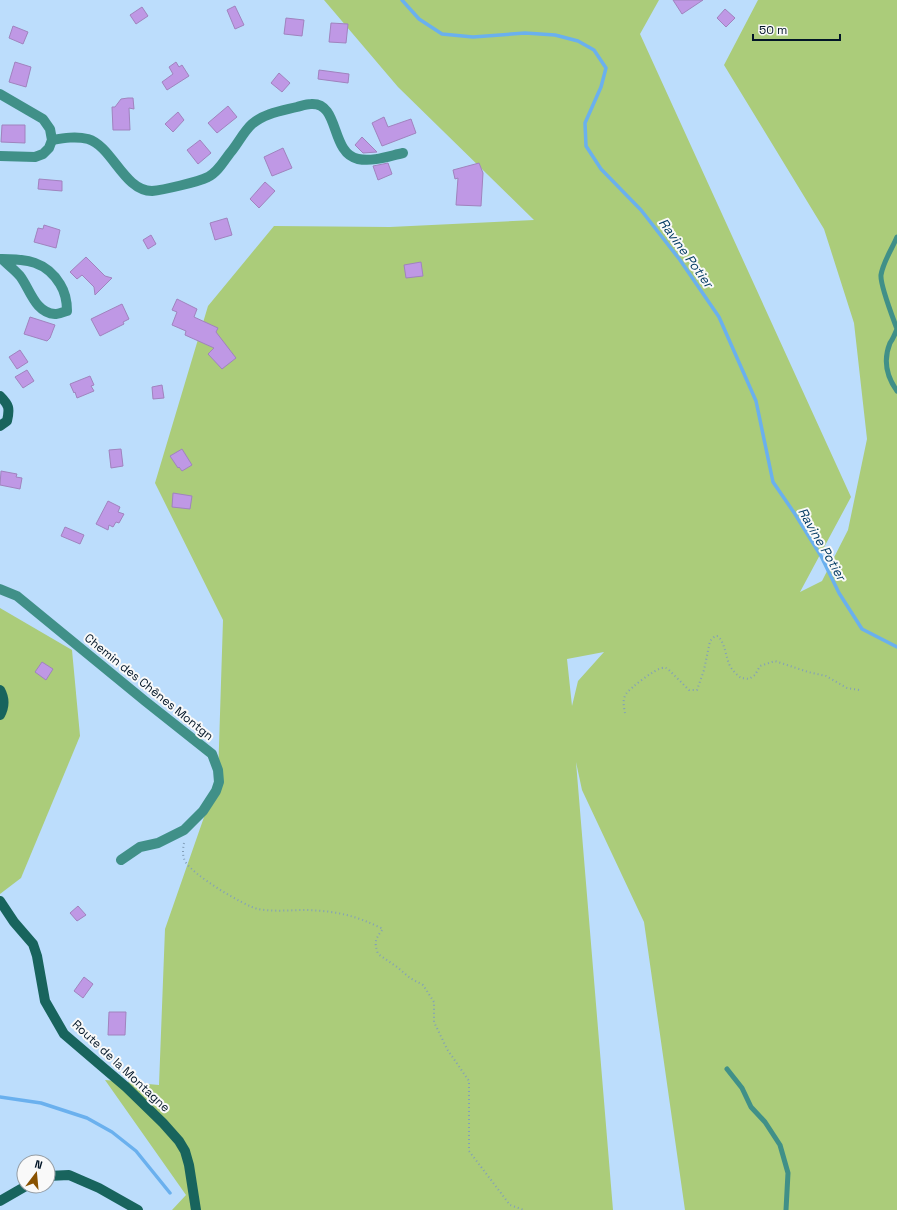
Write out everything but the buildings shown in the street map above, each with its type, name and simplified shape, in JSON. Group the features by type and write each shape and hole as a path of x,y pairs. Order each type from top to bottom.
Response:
{"main road":[{"path":"0,396 8,404 9,413 7,421 0,426"},
{"path":"0,690 4,697 4,708 0,715"},
{"name":"Route de la Montagne","path":"0,901 14,922 33,944 37,956 45,1001 64,1034 126,1087 179,1141 185,1151 189,1165 196,1210"},
{"path":"56,1176 69,1175 99,1188 138,1210"},
{"path":"0,1201 16,1192"}],"street":[{"path":"0,94 43,119 50,129 52,140 50,148 43,154 35,157 0,156"},
{"path":"52,140 75,137 89,139 100,147 128,178 141,188 151,191 166,189 208,177 224,162 252,124 270,113 312,103 322,106 328,112 342,149 350,156 358,159 371,160 403,154"},
{"path":"1,259 19,259 36,263 47,268 55,276 61,286 67,303 67,311 55,314 37,305 14,269 1,259"},
{"name":"Chemin des Chênes Montgn","path":"0,589 17,596 212,754 218,770 219,782 216,791 203,811 184,830 158,843 140,847 121,860"}],"lane":[{"path":"897,237 884,264 881,276 886,299 897,329 886,357 887,371 891,383 897,391"},
{"path":"727,1069 742,1088 751,1107 765,1122 780,1145 788,1173 786,1210"}],"path":[{"path":"625,713 623,703 625,695 658,669 664,667 668,669 689,690 697,690 704,670 710,641 715,636 718,636 723,641 727,659 731,667 741,678 749,679 755,675 760,666 775,661 808,672 826,676 847,688 859,690"},
{"path":"184,830 183,856 185,862 200,877 256,909 308,910 343,913 367,921 383,929 377,937 375,944 378,954 410,978 423,985 434,1002 434,1022 447,1049 469,1081 469,1151 510,1205 524,1210"}],"green space":[{"path":"324,0 659,0 640,34 851,497 800,592 822,581 848,530 867,439 854,323 824,229 724,65 758,0 897,0 897,1210 685,1210 644,922 582,790 576,762 613,1210 172,1210 186,1195 105,1080 159,1085 165,929 218,777 223,620 155,483 208,306 274,226 390,227 534,220 398,87","holes":["604,652 578,681 572,706 567,659"]},
{"path":"0,608 72,650 80,736 21,878 0,894"}],"waterway":[{"name":"Ravine Potier","path":"402,0 419,19 442,34 473,37 525,33 555,35 578,41 594,50 606,68 601,87 585,123 586,146 601,169 641,210 680,260 719,317 756,401 773,482 821,556 839,593 862,629 897,647"},
{"path":"0,1097 41,1103 87,1118 112,1132 136,1151 170,1193"}]}
